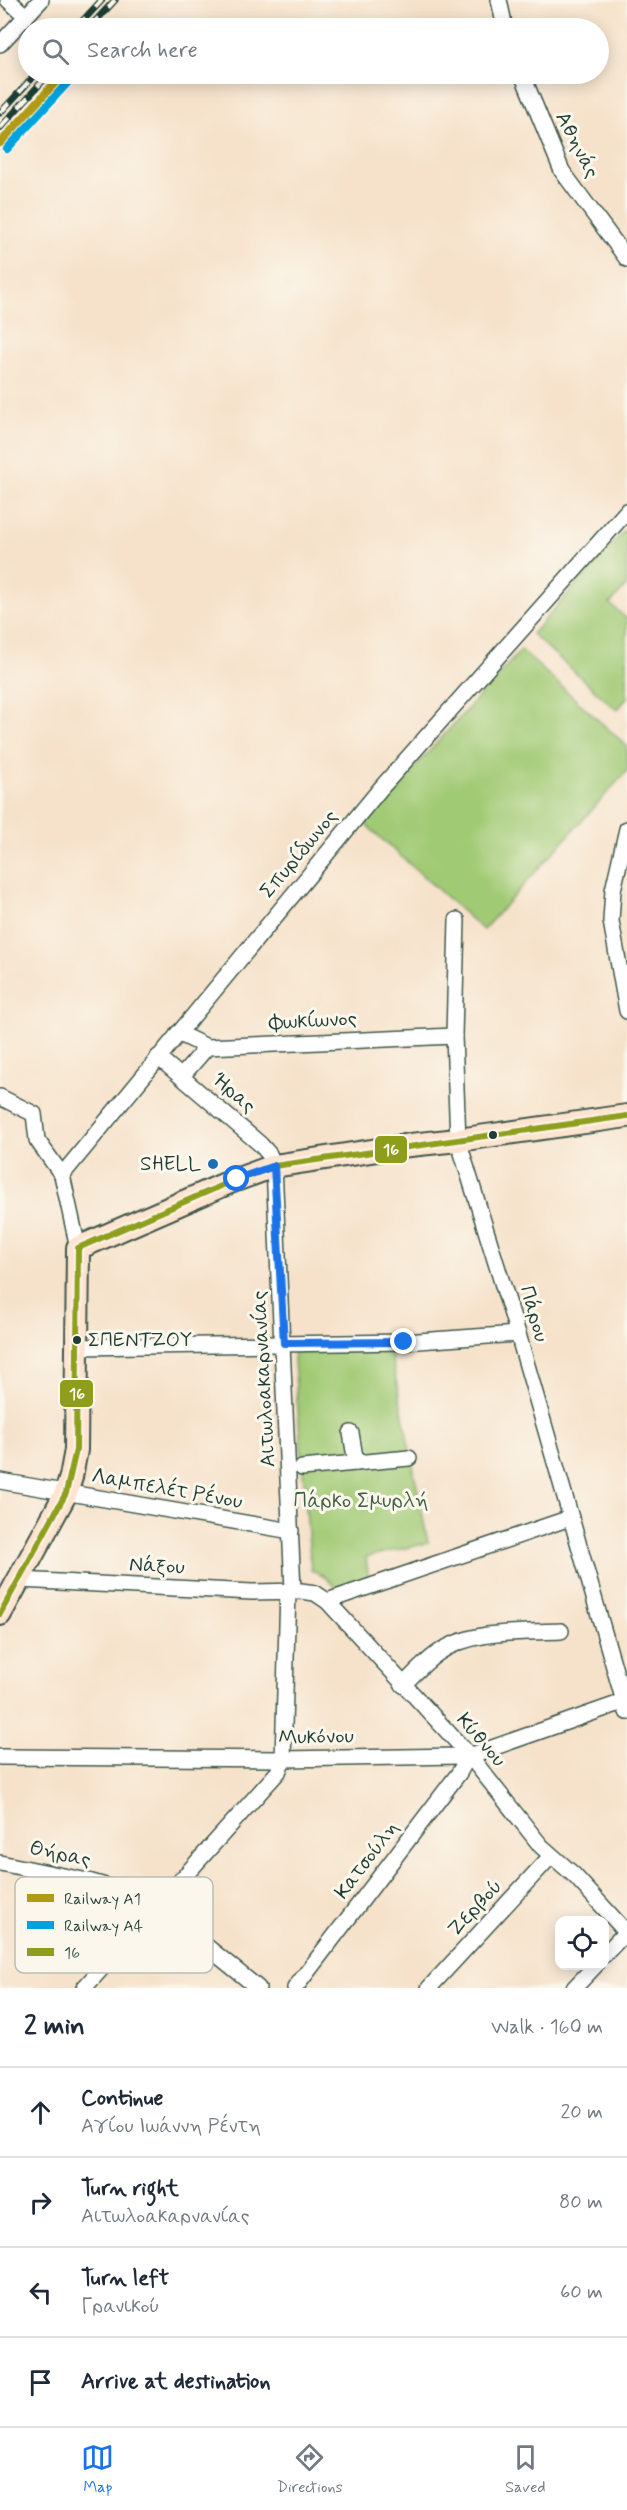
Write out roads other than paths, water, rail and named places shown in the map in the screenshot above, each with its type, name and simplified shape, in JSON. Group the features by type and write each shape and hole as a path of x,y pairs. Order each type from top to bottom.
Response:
{"street":[{"path":"8,0 26,16 41,0"},
{"path":"499,0 503,18"},
{"path":"0,44 18,25"},
{"name":"Αθηνάς","path":"526,84 562,171 627,259"},
{"name":"Σπυρίδωνος","path":"62,1175 381,788 627,511"},
{"path":"627,829 613,890 611,921 627,1011"},
{"name":"Πάρου","path":"457,920 454,1036 458,1140 518,1334 625,1707"},
{"name":"Φωκίωνος","path":"178,1034 207,1047 454,1036"},
{"path":"182,1076 207,1047"},
{"name":"Ήρας","path":"158,1057 260,1144 269,1154 274,1166"},
{"path":"0,1097 34,1114 37,1140 62,1175 78,1248 76,1450 71,1477 66,1493 0,1614"},
{"path":"78,1248 230,1182 274,1166 627,1116"},
{"name":"Αιτωλοακαρνανίας","path":"274,1166 291,1531 291,1591 283,1759"},
{"path":"77,1347 404,1342 518,1334"},
{"path":"351,1433 356,1463"},
{"path":"302,1468 410,1458"},
{"name":"Λαμπελέτ Ρένου","path":"0,1481 291,1531"},
{"path":"327,1601 570,1518"},
{"name":"Νάξου","path":"20,1580 252,1592 291,1591"},
{"name":"Κύθνου","path":"291,1591 311,1592 327,1601 469,1755 551,1856 574,1875 627,1932"},
{"path":"403,1685 432,1657 455,1644 493,1635 561,1631"},
{"name":"Μυκόνου","path":"0,1757 283,1759 469,1755 625,1707"},
{"name":"Κατσούλη","path":"295,1988 452,1783 469,1755"},
{"path":"184,1877 270,1782 278,1772 283,1759"},
{"name":"Ζερβού","path":"429,1988 551,1856"},
{"name":"Θήρας","path":"0,1863 64,1877"},
{"path":"609,1950 627,1932"},
{"name":"Θήρας","path":"213,1951 258,1988"},
{"path":"574,1988 590,1970"},
{"path":"84,1988 98,1973"}],"railway":[{"path":"85,18 102,0"},
{"path":"98,18 115,0"},
{"path":"0,113 27,84"},
{"path":"0,128 40,84"}],"rail line":[{"name":"A1","path":"0,143 54,84"},
{"name":"A4","path":"7,149 66,84"}],"place":[{"name":"SHELL","path":"213,1164"},
{"name":"ΣΠΕΝΤΖΟΥ","path":"77,1340"}],"park label":[{"name":"Πάρκο Σµυρλή","path":"361,1501"}]}
